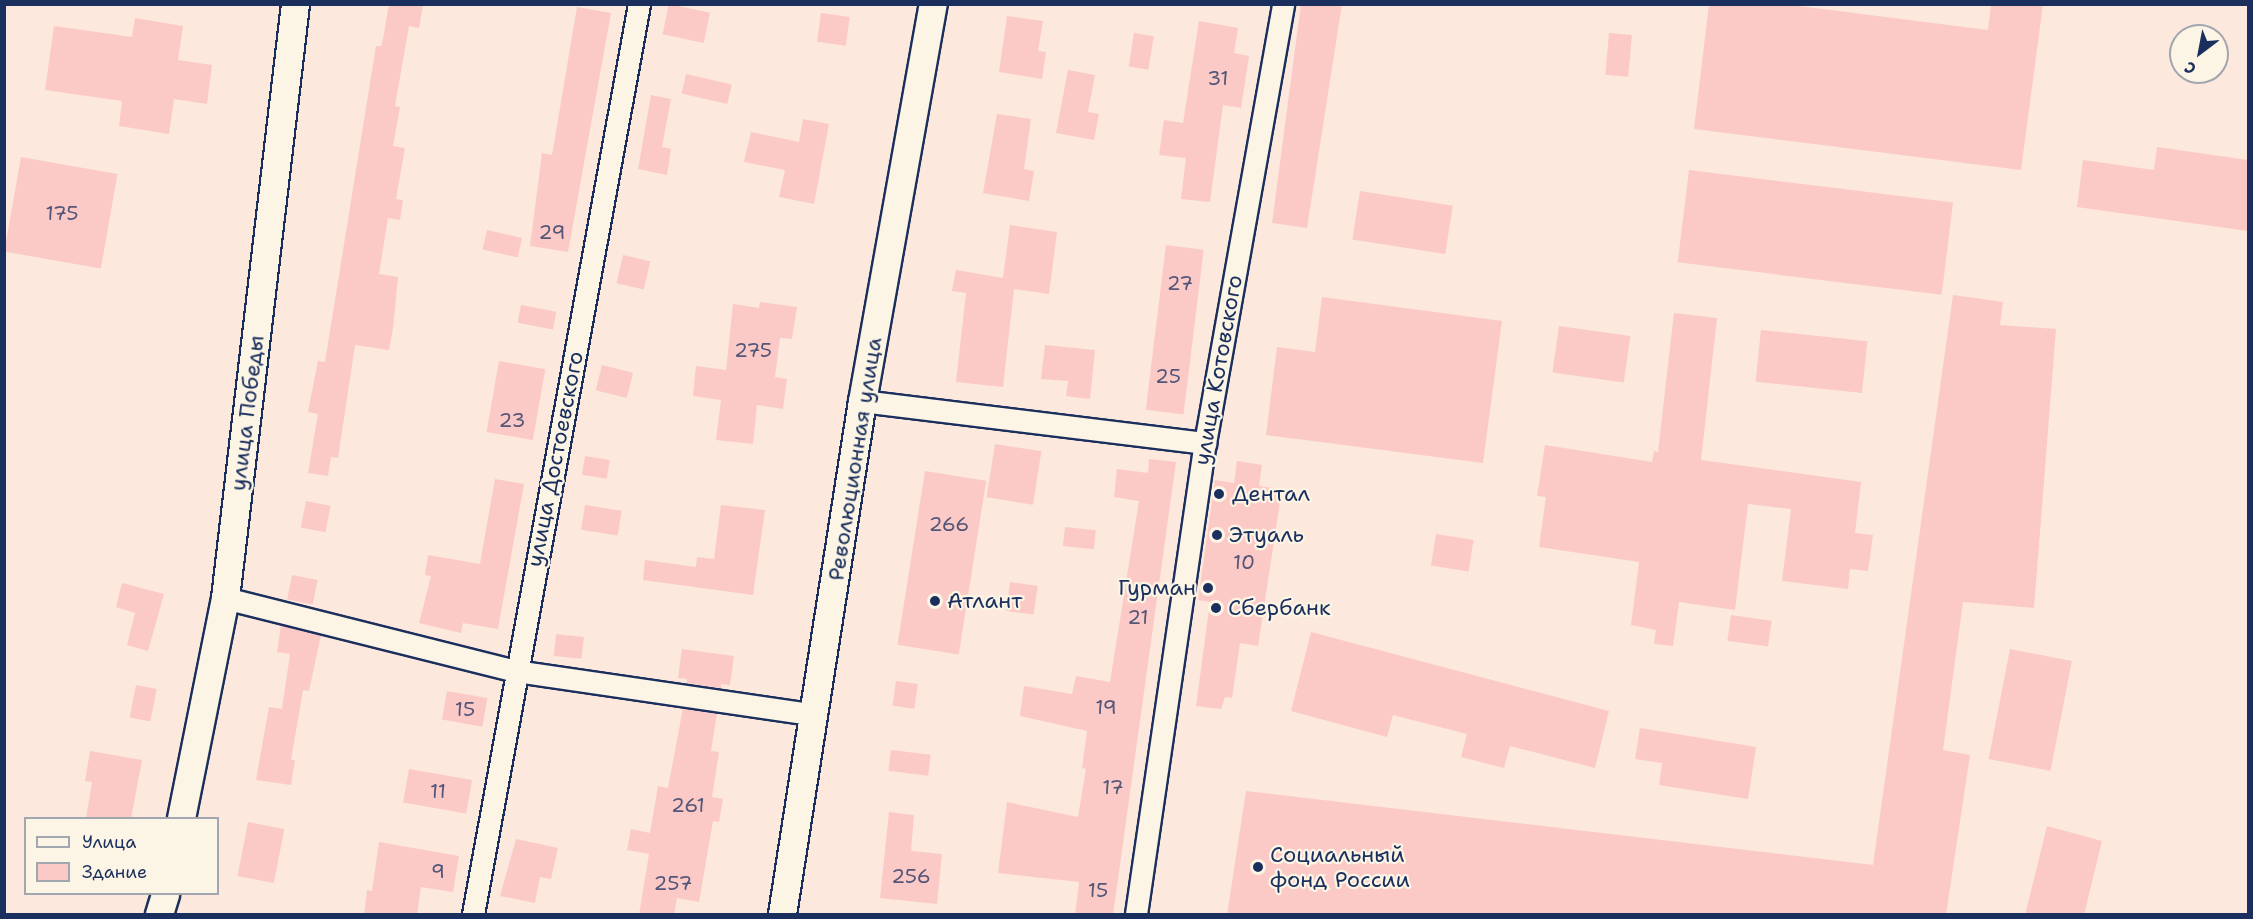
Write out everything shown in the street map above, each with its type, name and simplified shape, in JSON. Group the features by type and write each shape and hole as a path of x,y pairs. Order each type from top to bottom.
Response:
{"street":[{"name":"улица Победы","path":"181,817 225,598 295,4"},
{"name":"улица Достоевского","path":"473,915 515,671 639,4"},
{"name":"Революционная улица","path":"782,915 816,715 862,401 933,4"},
{"name":"улица Котовского","path":"1136,915 1204,443 1283,4"},
{"path":"862,401 1204,443"},
{"path":"225,598 515,671 816,715"},
{"path":"159,915 165,895"}],"building":[{"path":"389,4 423,4 419,28 409,26 395,106 400,107 393,146 405,148 396,199 403,200 400,220 388,218 379,274 398,277 393,328 389,350 355,345 338,458 331,457 328,476 308,473 318,414 308,412 318,361 325,362 376,46 381,46"},
{"path":"669,4 710,13 704,43 663,34"},
{"path":"1301,4 1342,4 1307,228 1272,223"},
{"path":"1709,4 1783,4 1988,30 1991,4 2043,4 2021,170 1694,129"},
{"path":"577,7 611,13 568,252 530,246 542,153 552,155"},
{"path":"821,13 850,17 846,46 817,42"},
{"path":"1007,16 1043,21 1038,51 1046,52 1042,79 999,72"},
{"path":"135,18 183,26 178,60 212,65 207,104 174,99 169,134 119,126 122,101 45,90 54,26 132,37"},
{"path":"1199,21 1238,28 1234,53 1249,56 1241,108 1223,105 1210,202 1181,199 1186,158 1159,155 1164,120 1183,123"},
{"path":"1134,33 1154,36 1148,70 1129,67"},
{"path":"1609,33 1632,35 1628,77 1605,75"},
{"path":"1068,70 1095,75 1088,112 1099,114 1094,140 1056,133"},
{"path":"686,74 732,85 727,104 682,93"},
{"path":"651,95 671,99 662,147 671,149 667,175 638,169"},
{"path":"997,114 1031,119 1024,169 1034,171 1029,201 983,193"},
{"path":"803,119 829,124 814,204 779,197 785,170 744,162 751,132 799,142"},
{"path":"2157,147 2248,160 2248,231 2077,207 2083,160 2154,170"},
{"path":"21,157 118,174 101,269 4,252"},
{"path":"1689,170 1953,202 1942,295 1678,262"},
{"path":"1360,191 1453,206 1445,254 1352,239"},
{"path":"1010,225 1057,232 1049,294 1014,289 1003,387 956,382 966,293 952,291 956,270 1003,278"},
{"path":"487,230 522,238 518,258 483,249"},
{"path":"1166,245 1204,250 1183,414 1146,410"},
{"path":"623,255 650,261 644,290 616,283"},
{"path":"1953,295 2003,302 2000,325 2056,329 2034,608 1963,602 1943,750 1970,755 1946,915 1227,915 1246,791 1873,865"},
{"path":"1322,297 1502,321 1483,463 1266,435 1277,347 1315,352"},
{"path":"760,302 797,307 792,339 780,338 775,377 787,379 783,409 757,405 753,444 716,440 721,400 693,396 696,366 726,370 733,304 759,308"},
{"path":"521,305 556,312 553,330 518,323"},
{"path":"1674,313 1717,318 1701,460 1861,482 1855,533 1873,535 1868,571 1850,569 1848,589 1782,581 1791,509 1748,504 1735,610 1679,602 1673,646 1654,644 1656,630 1631,625 1639,562 1539,547 1546,497 1537,496 1545,445 1652,462 1654,451 1658,452"},
{"path":"1559,326 1630,336 1624,383 1552,373"},
{"path":"1761,330 1867,341 1862,393 1756,382"},
{"path":"1045,345 1095,350 1090,399 1066,396 1068,381 1041,379"},
{"path":"499,361 545,369 533,440 486,432"},
{"path":"602,365 633,373 627,398 596,390"},
{"path":"995,444 1041,451 1033,505 987,497"},
{"path":"585,456 610,460 607,479 582,475"},
{"path":"1149,459 1176,462 1113,915 1075,915 1079,882 998,873 1007,802 1078,817 1086,769 1082,768 1087,731 1020,716 1024,686 1072,694 1076,676 1110,682 1139,501 1114,497 1117,469 1148,473"},
{"path":"1237,461 1262,465 1259,486 1282,489 1258,646 1240,643 1232,698 1225,697 1221,709 1196,706 1210,602 1198,600 1215,480 1234,483"},
{"path":"925,471 986,481 959,655 897,645"},
{"path":"495,479 524,484 498,629 463,623 461,633 419,623 431,576 425,575 428,555 480,564"},
{"path":"306,501 331,506 325,532 301,528"},
{"path":"585,505 622,511 618,535 581,530"},
{"path":"721,505 765,510 753,595 643,580 645,560 696,567 697,557 714,559"},
{"path":"1065,527 1096,530 1094,549 1063,546"},
{"path":"1436,534 1474,540 1469,572 1431,566"},
{"path":"292,575 318,580 313,605 287,600"},
{"path":"1010,582 1038,586 1034,615 1006,611"},
{"path":"122,583 164,594 148,651 127,645 135,613 116,607"},
{"path":"1731,615 1772,621 1768,646 1727,641"},
{"path":"281,625 321,635 309,691 303,690 291,760 295,760 291,785 256,780 269,707 282,709 290,654 277,652"},
{"path":"1311,632 1609,711 1595,768 1510,746 1504,768 1461,757 1467,734 1393,715 1387,737 1291,711"},
{"path":"556,634 584,637 582,659 554,656"},
{"path":"682,649 734,656 730,685 721,684 721,688 687,683 687,679 678,678"},
{"path":"2010,649 2072,661 2050,771 1989,759"},
{"path":"896,681 918,684 914,709 893,706"},
{"path":"136,685 157,689 150,721 130,717"},
{"path":"447,691 487,698 482,727 442,720"},
{"path":"683,708 717,713 711,751 719,752 712,797 723,799 719,822 713,821 699,902 677,898 674,915 639,915 649,854 627,850 631,829 650,833 658,786 668,788"},
{"path":"1640,728 1756,747 1748,799 1659,785 1662,763 1635,759"},
{"path":"891,750 931,755 928,776 888,771"},
{"path":"90,751 142,760 131,817 86,817 92,782 85,781"},
{"path":"409,769 472,780 466,814 403,802"},
{"path":"889,812 914,815 911,851 942,854 937,904 880,898"},
{"path":"248,822 284,829 274,883 238,876"},
{"path":"2047,826 2102,841 2084,915 2025,915"},
{"path":"516,839 558,848 551,879 540,877 535,903 500,896"},
{"path":"379,842 459,856 453,892 421,887 417,915 364,915 367,890 372,891"}],"place":[{"name":"Дентал","path":"1219,494"},
{"name":"Этуаль","path":"1217,535"},
{"name":"Гурман","path":"1208,588"},
{"name":"Атлант","path":"935,601"},
{"name":"Сбербанк","path":"1216,608"},
{"name":"Социальный фонд России","path":"1258,867"}]}
